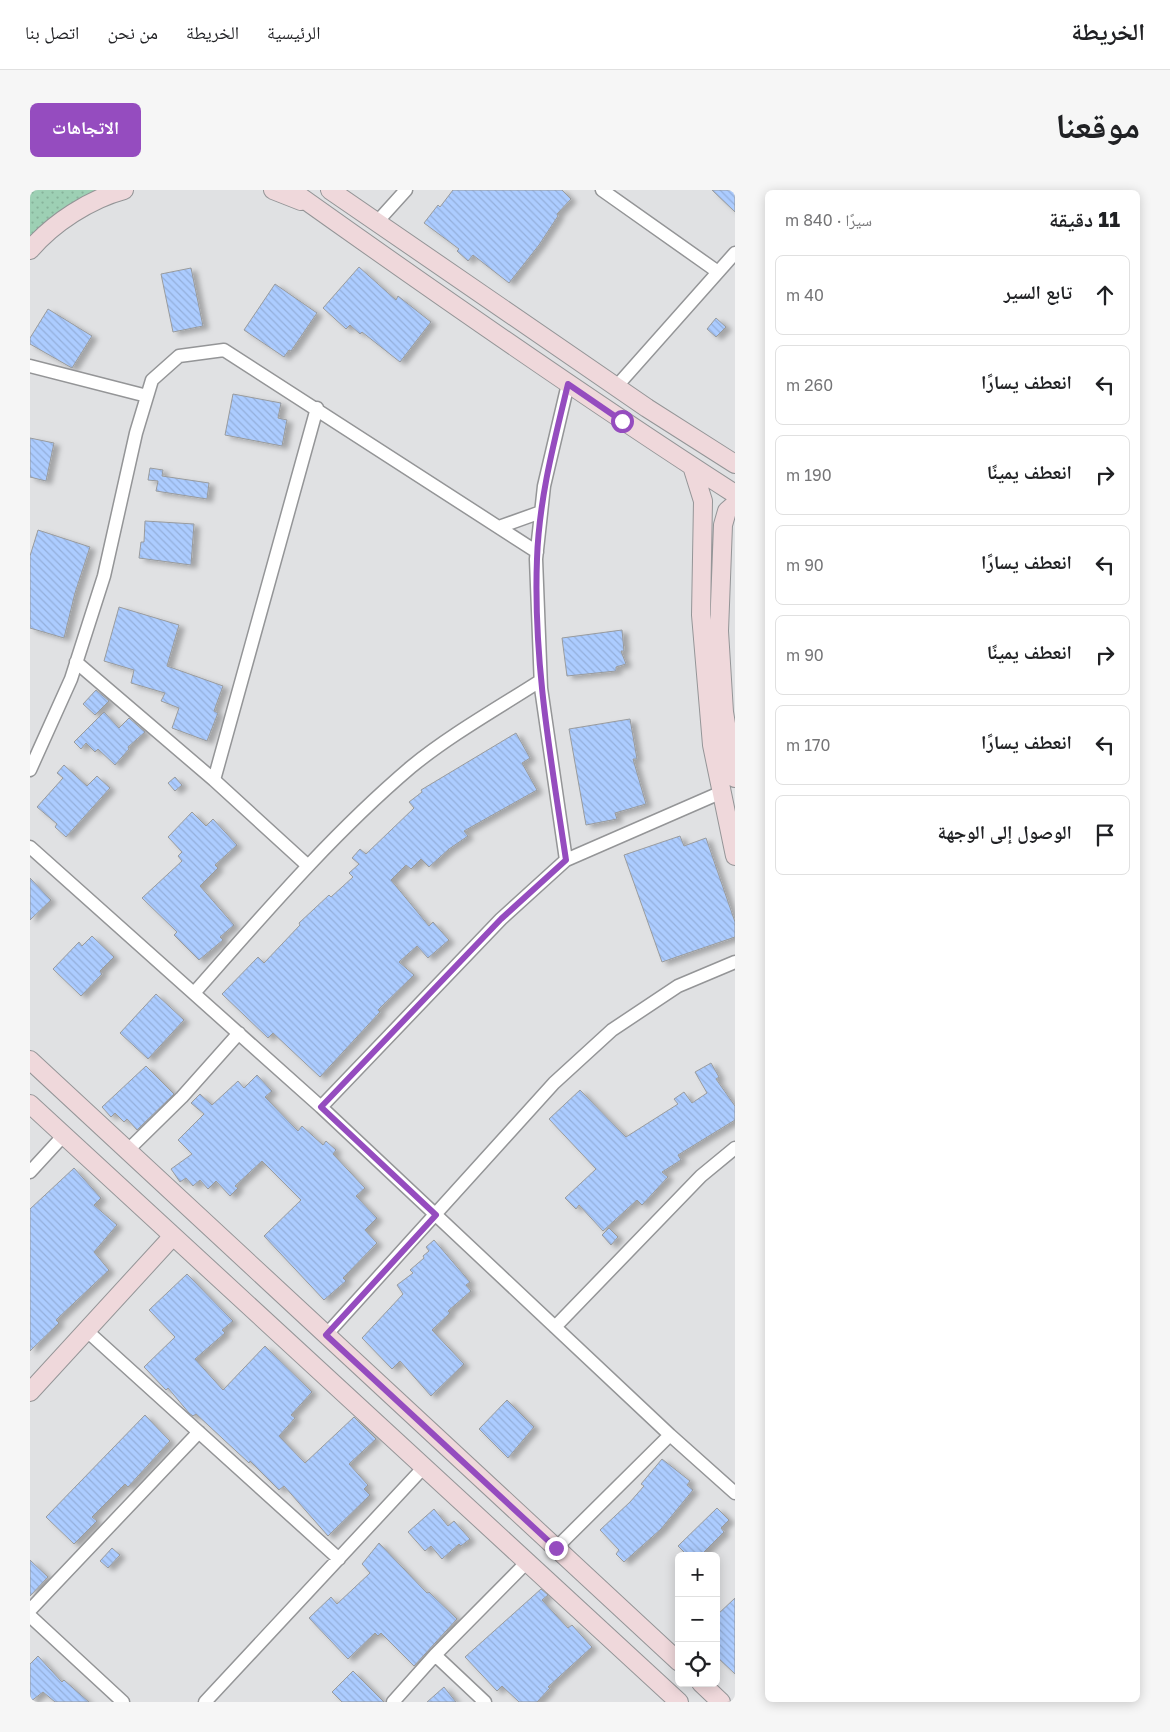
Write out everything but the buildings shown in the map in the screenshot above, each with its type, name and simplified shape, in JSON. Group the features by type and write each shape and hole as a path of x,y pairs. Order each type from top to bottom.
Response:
{"street":[{"path":"30,250 54,228 82,208 124,190"},
{"path":"274,190 310,204"},
{"path":"290,190 568,384 735,494"},
{"path":"330,190 616,387 735,464"},
{"path":"377,222 406,190"},
{"path":"604,190 718,272"},
{"path":"616,387 735,253"},
{"path":"30,770 76,662 104,576 136,433 152,380 179,356 224,350 317,408 537,552"},
{"path":"30,366 147,396"},
{"path":"566,860 540,681 537,552 544,486 568,384"},
{"path":"214,780 317,408"},
{"path":"692,466 703,501 701,615 712,745 735,856"},
{"path":"735,504 727,511 723,525 719,631 724,712 735,778"},
{"path":"499,527 541,512"},
{"path":"76,662 214,780 307,865"},
{"path":"194,993 307,865 354,818 413,766 540,681"},
{"path":"321,1107 501,919 566,860 722,792"},
{"path":"30,847 321,1107 670,1435 735,1493"},
{"path":"326,1335 554,1083 612,1030 678,986 735,962"},
{"path":"128,1150 182,1097 239,1033"},
{"path":"30,1060 675,1658"},
{"path":"30,1104 679,1702"},
{"path":"30,1172 64,1135"},
{"path":"555,1326 701,1176 735,1148"},
{"path":"30,1392 173,1236"},
{"path":"87,1331 338,1559"},
{"path":"30,1610 199,1432"},
{"path":"556,1548 670,1435"},
{"path":"205,1702 424,1468"},
{"path":"393,1702 527,1562"},
{"path":"30,1616 123,1702"},
{"path":"435,1656 485,1702"},
{"path":"705,1687 721,1702"}],"green space":[{"path":"30,190 95,190 65,208 30,238"}],"route":[{"path":"556,1548 326,1335 436,1215 321,1107 501,919 566,860 540,688 536,559 544,486 568,384 622,421"}]}
